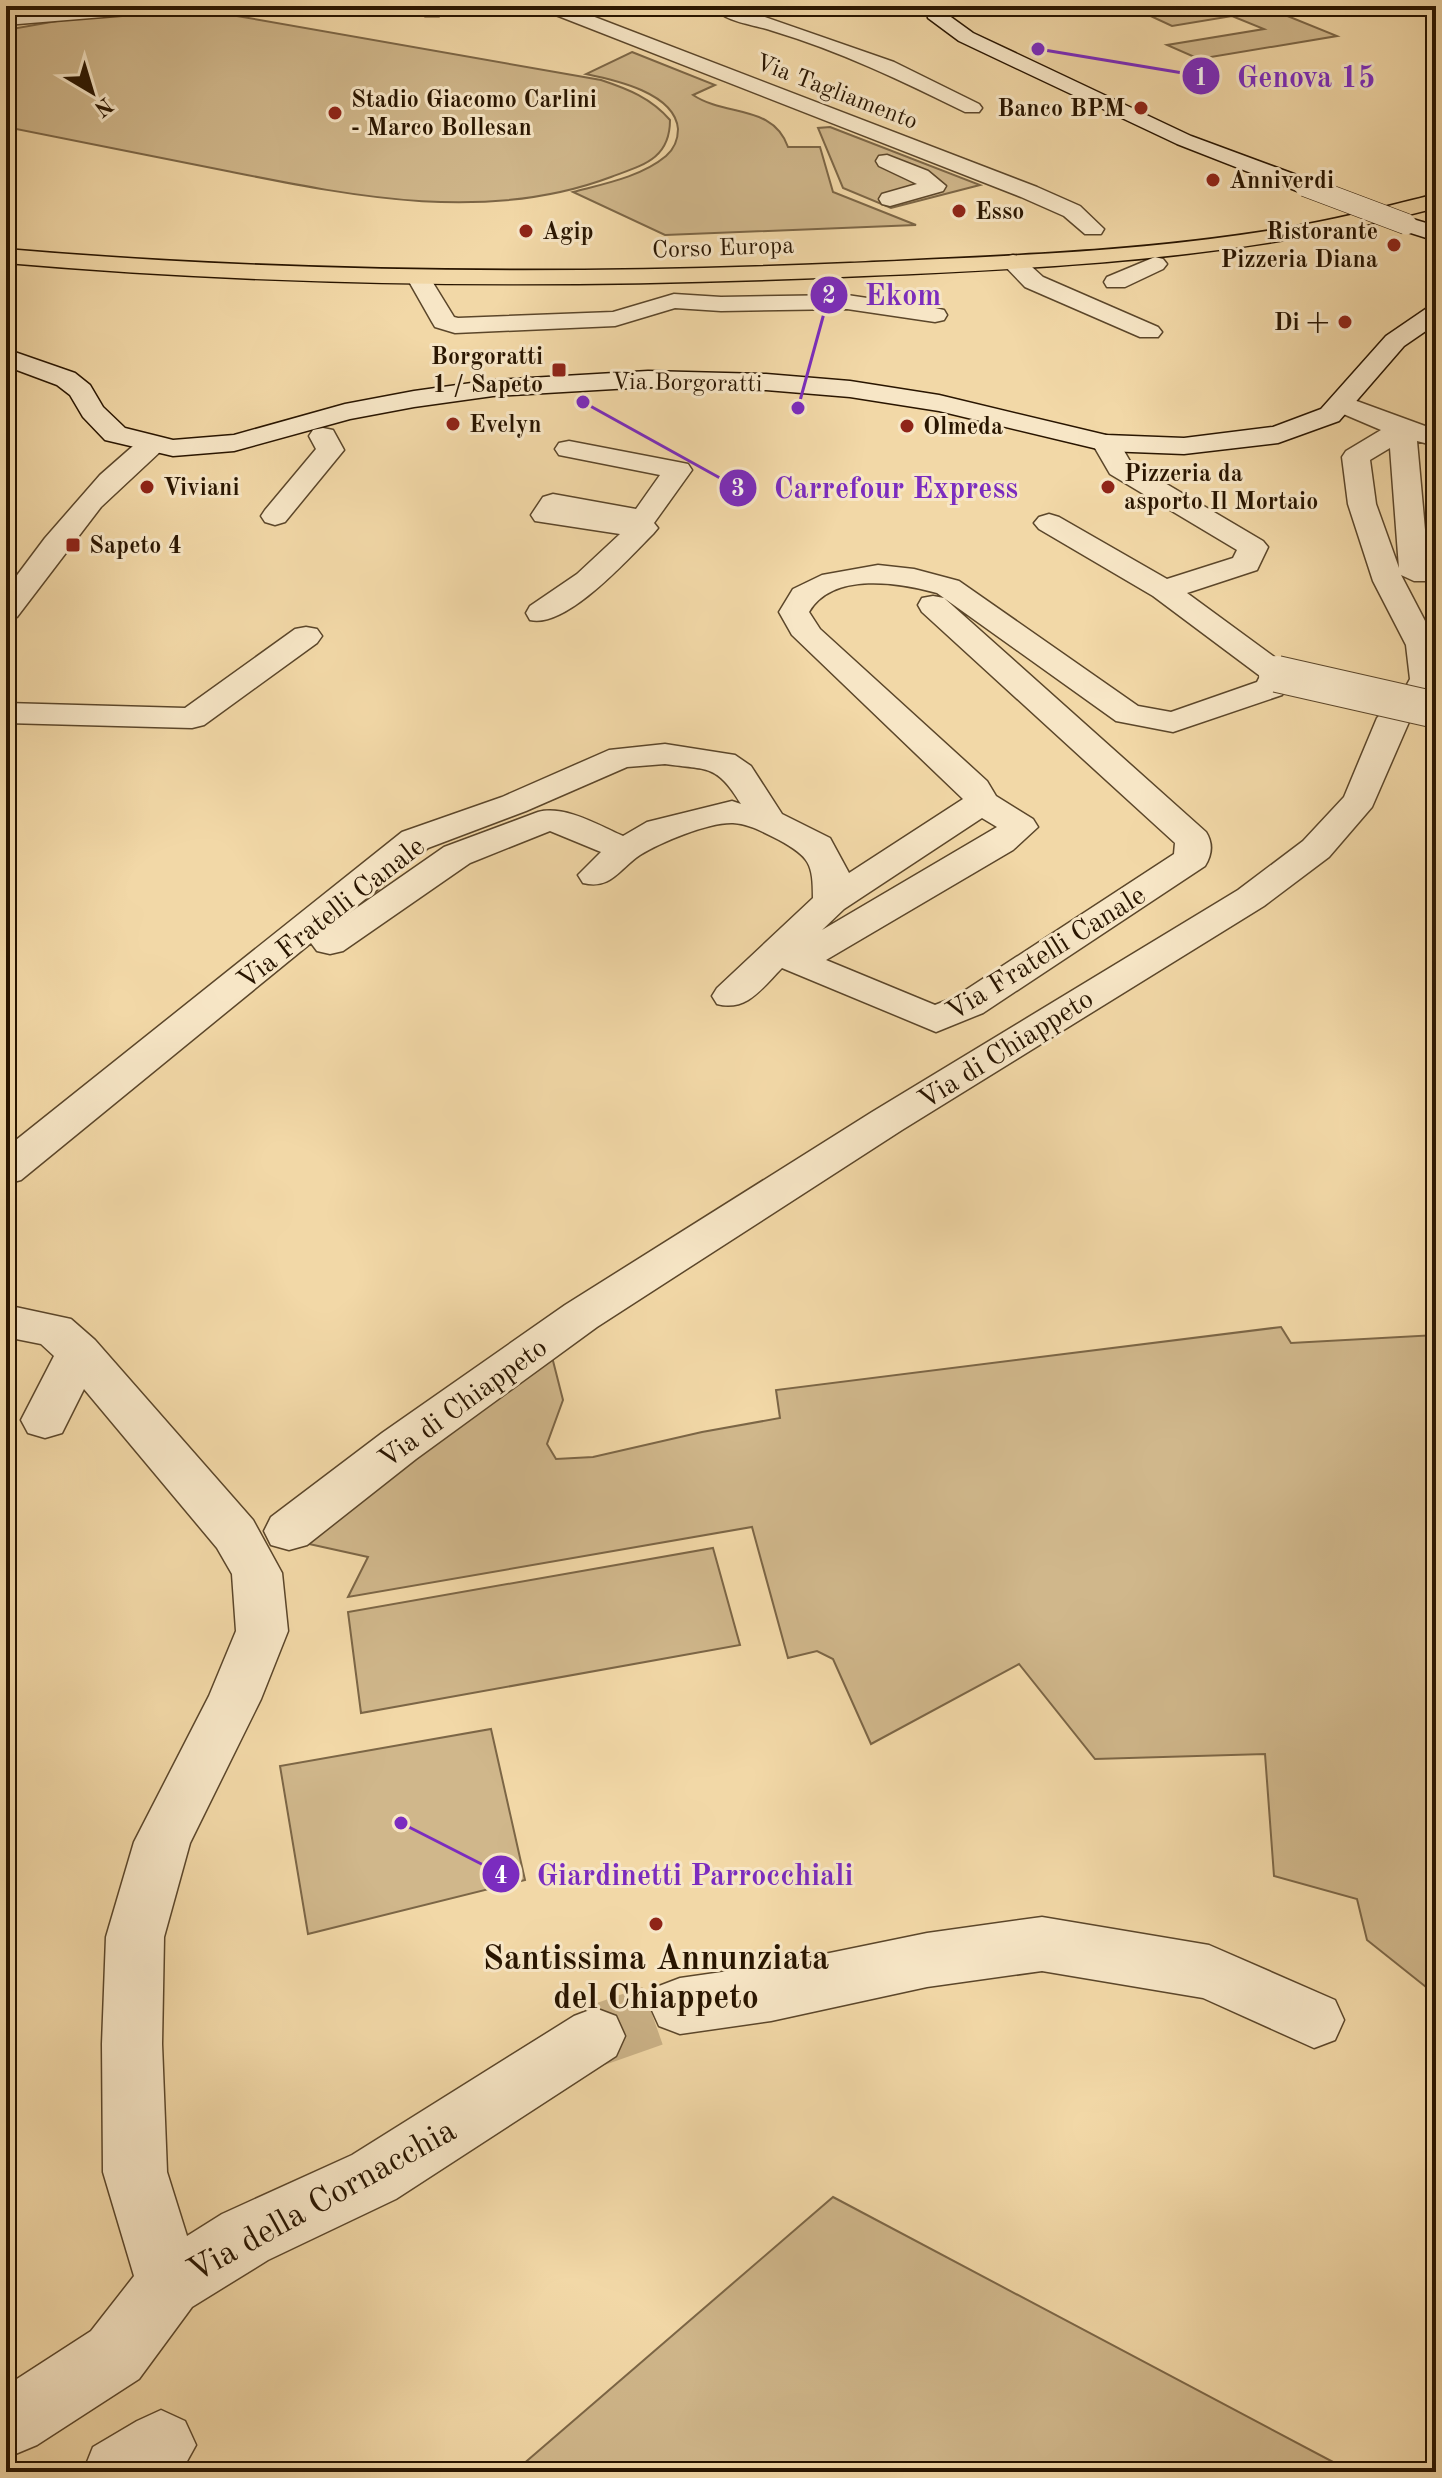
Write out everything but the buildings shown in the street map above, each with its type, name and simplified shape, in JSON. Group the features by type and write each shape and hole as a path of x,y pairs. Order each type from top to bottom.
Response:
{"main road":[{"path":"1290,207 1378,189"},
{"name":"Corso Europa","path":"6,256 143,268 419,278 674,276 1013,262 1234,243 1356,222 1436,201"},
{"path":"1064,231 1121,226"}],"street":[{"path":"13,11 62,6"},
{"path":"13,11 177,6"},
{"path":"721,6 733,14 781,27 887,66 972,108"},
{"path":"935,6 935,14 966,37 1170,134 1436,234"},
{"name":"Via Tagliamento","path":"555,7 1029,192 1072,211 1093,229"},
{"path":"829,124 856,147 935,186"},
{"path":"890,199 971,178"},
{"path":"1013,262 1034,282 1079,302 1081,312 1140,334"},
{"path":"1116,282 1155,264"},
{"name":"Corso Europa","path":"419,278 444,322 455,326 615,319 674,301 721,304 847,302 935,315"},
{"name":"Via Borgoratti","path":"6,357 66,379 81,391 92,411 115,434 173,448 234,443 345,412 493,388 648,379 766,382 863,391 951,405 1106,443 1184,446 1253,440 1308,425 1330,415 1343,404 1395,341 1436,313"},
{"path":"1343,404 1402,429 1436,438"},
{"path":"1402,429 1414,572 1436,572"},
{"name":"Via di Chiappeto","path":"289,1531 399,1446 581,1316 887,1121 1251,898 1316,849 1360,800 1416,708 1426,679 1422,645 1388,581 1362,504 1356,457 1402,429"},
{"path":"275,516 330,450 323,436"},
{"path":"1106,443 1120,468 1253,547 1246,564 1164,590"},
{"path":"6,610 89,506 133,458 151,445"},
{"path":"541,613 588,580 643,528 545,515 553,503 643,519 678,470 569,449"},
{"path":"1049,523 1164,590 1277,674 1416,708"},
{"name":"Via Fratelli Canale","path":"973,808 975,788 808,635 794,612 804,595 833,581 878,574 903,575 948,587 1128,714 1173,722 1271,688 1277,674"},
{"name":"Via Fratelli Canale","path":"820,681 892,753 973,808 1020,827 1000,842 796,961 936,1020 969,1005 1192,858 1193,840 903,575"},
{"path":"6,713 192,718 306,636"},
{"name":"Via Fratelli Canale","path":"6,1170 415,840 514,804 621,757 665,754 723,762 739,773 769,821"},
{"path":"731,996 831,901 973,808"},
{"path":"596,875 625,849 660,830 732,812 769,821 817,846 831,871 831,901"},
{"name":"Via Fratelli Canale","path":"321,949 457,855 550,819 625,849"},
{"path":"6,1321 55,1331 79,1352 235,1534 257,1573 262,1631 234,1699 162,1842 135,1937 132,2044 135,2172 169,2284 115,2355 13,2421 6,2420"},
{"path":"45,1420 79,1352"},
{"path":"680,2006 771,1993 927,1960 1042,1944 1209,1972 1314,2020"},
{"name":"Via della Cornacchia","path":"169,2284 245,2237 374,2177 595,2036"}],"shaded area":[{"path":"1129,6 1312,6 1280,13 1337,36 1199,59 1167,45 1264,29 1232,16 1172,26"},
{"name":"Stadio Giacomo Carlini - Marco Bollesan","path":"157,12 237,16 601,80 630,91 655,106 670,120 669,133 660,152 652,159 611,177 564,191 516,199 468,202 419,201 322,189 6,127 6,30 74,18"},
{"path":"632,52 715,85 693,95 706,102 760,117 781,133 788,147 820,147 833,192 916,225 665,235 573,192 645,169 666,156 675,144 678,129 674,117 655,97 612,80 586,74"},
{"path":"830,127 980,185 891,208 843,188 818,128"},
{"path":"1281,1327 1291,1343 1436,1335 1436,1995 1367,1940 1357,1899 1274,1876 1265,1754 1095,1759 1019,1664 871,1744 833,1659 817,1651 788,1658 752,1527 348,1597 368,1557 300,1542 551,1353 563,1400 547,1444 556,1459 593,1457 780,1418 776,1390"},
{"path":"713,1548 740,1645 361,1713 348,1612"},
{"path":"491,1729 525,1880 308,1934 280,1766"},
{"path":"833,2197 1352,2472 514,2472"}],"tunnel":[{"path":"595,2036 680,2006"}],"place":[{"name":"Genova 15","path":"1038,49"},
{"name":"Banco BPM","path":"1141,108"},
{"name":"Stadio Giacomo Carlini - Marco Bollesan","path":"335,113"},
{"name":"Anniverdi","path":"1213,180"},
{"name":"Esso","path":"959,211"},
{"name":"Agip","path":"526,231"},
{"name":"Ristorante Pizzeria Diana","path":"1394,245"},
{"name":"Di +","path":"1345,322"},
{"name":"Borgoratti 1 / Sapeto","path":"559,370"},
{"name":"Carrefour Express","path":"583,402"},
{"name":"Ekom","path":"798,408"},
{"name":"Evelyn","path":"453,424"},
{"name":"Olmeda","path":"907,426"},
{"name":"Viviani","path":"147,487"},
{"name":"Pizzeria da asporto Il Mortaio","path":"1108,487"},
{"name":"Sapeto 4","path":"73,545"},
{"name":"Giardinetti Parrocchiali","path":"401,1823"},
{"name":"Santissima Annunziata del Chiappeto","path":"656,1924"}]}
